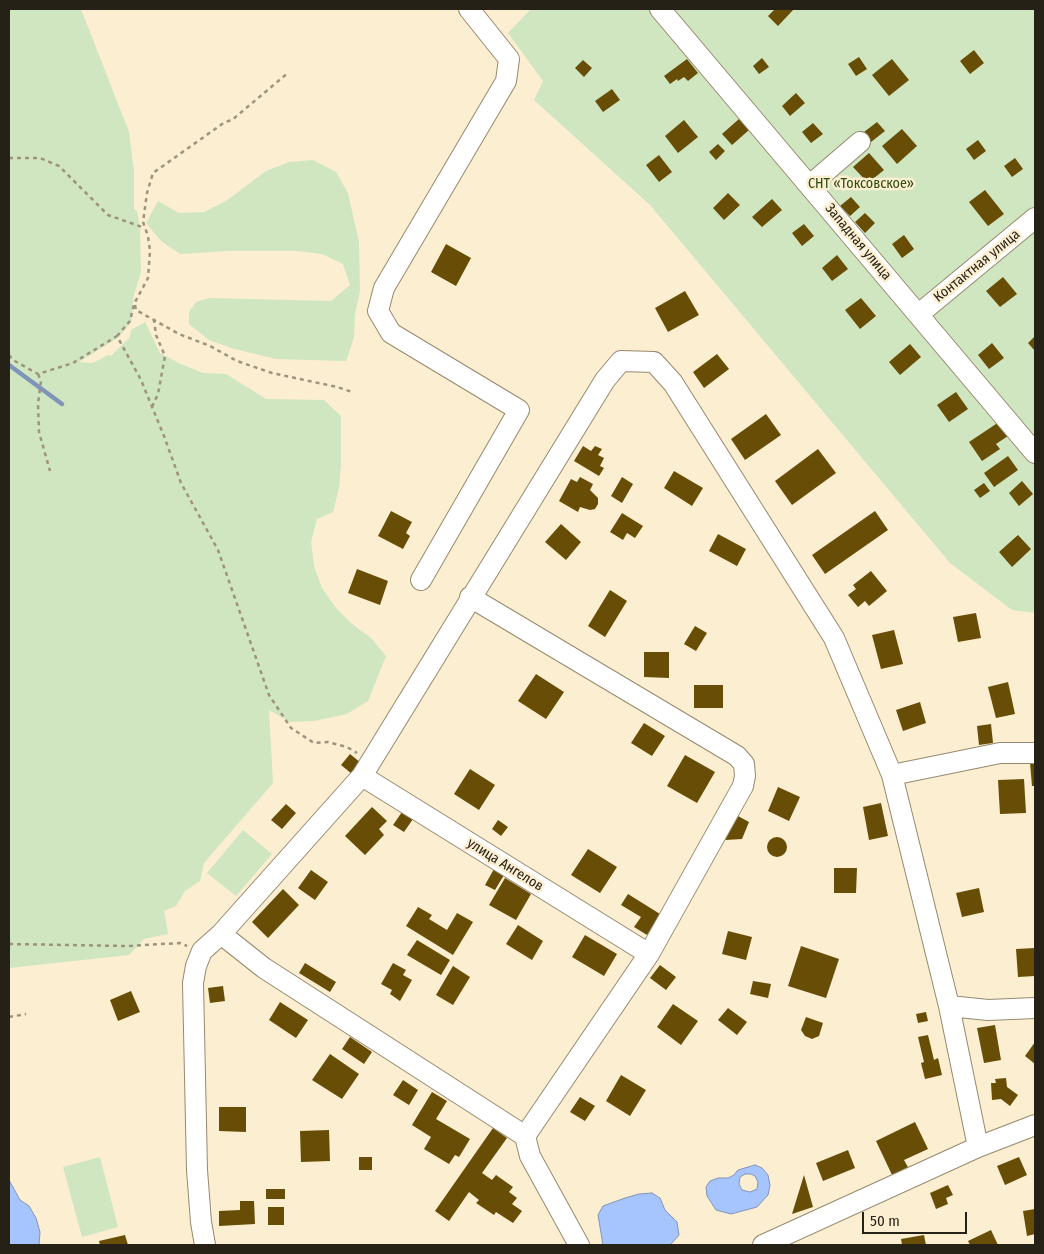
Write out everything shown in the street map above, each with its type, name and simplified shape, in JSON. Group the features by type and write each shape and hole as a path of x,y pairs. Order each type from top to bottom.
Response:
{"street":[{"path":"421,580 520,410 390,334 378,311 384,288 506,81 509,59 469,9"},
{"name":"Западная улица","path":"660,9 1035,453"},
{"path":"810,185 860,142"},
{"name":"Контактная улица","path":"919,314 1035,218"},
{"path":"205,1245 201,1222 197,1170 193,983 196,966 202,951 221,934 366,768 605,380 621,361 654,362 673,383 834,638 892,775 949,1006 978,1147"},
{"path":"470,597 737,756 744,764 745,776 743,786 649,954 525,1136"},
{"path":"892,775 1000,754 1035,753"},
{"name":"улица Ангелов","path":"366,768 649,954"},
{"path":"221,934 264,968 525,1136 530,1156 579,1245"},
{"path":"949,1006 988,1010 1035,1008"},
{"path":"763,1245 978,1147 1035,1125"}],"path":[{"path":"38,374 73,364 117,336 130,321 134,304 148,278 150,251 143,222 147,193 153,173 225,122 232,120 289,72"},
{"path":"9,158 40,158 59,166 108,215 145,228"},
{"path":"134,304 136,310 179,334 210,346 237,361 272,373 352,392"},
{"path":"152,407 158,394 164,356 156,335 154,320"},
{"path":"117,336 141,380 181,484 218,550 269,695 291,728 314,743 328,742 347,747 366,768"},
{"path":"9,355 13,360 38,374 41,381 38,404 39,432 50,471"},
{"path":"9,944 127,946 180,943 202,951"},
{"path":"9,1017 26,1014"}],"green space":[{"path":"9,9 81,9 129,132 134,171 134,209 137,211 140,228 141,272 134,295 131,322 119,337 79,362 93,363 108,355 111,356 130,337 131,330 145,322 160,353 181,364 203,373 226,374 266,399 324,400 341,416 339,488 333,512 317,519 311,542 314,566 322,588 336,608 352,624 371,638 386,656 368,701 347,714 314,721 290,722 269,710 273,783 204,863 200,881 185,891 176,906 164,911 168,934 144,939 129,955 9,968"},
{"name":"СНТ «Токсовское»","path":"531,9 1035,9 1035,613 1012,610 950,563 650,205 534,100 543,81 508,33"},
{"path":"313,160 336,172 348,193 359,242 360,291 355,314 354,338 346,361 276,359 231,348 209,340 189,324 189,312 196,302 209,298 331,301 350,285 343,264 322,254 297,251 227,251 180,254 161,241 146,223 158,201 179,213 204,212 226,201 266,171 289,162"},
{"path":"243,830 272,854 236,896 207,873"},
{"path":"100,1157 118,1227 82,1237 63,1167"}],"water":[{"path":"755,1165 762,1168 768,1175 770,1185 768,1195 757,1207 731,1214 716,1210 707,1196 706,1187 710,1181 718,1178 728,1178 738,1170","holes":["745,1174 755,1176 758,1182 757,1189 750,1192 742,1190 739,1184 740,1177"]},
{"path":"9,1180 20,1200 29,1206 36,1218 40,1232 39,1245 9,1245"},
{"path":"652,1193 660,1198 665,1210 677,1222 679,1235 672,1243 670,1245 603,1245 598,1215 603,1206 639,1194"}],"building":[{"path":"775,9 794,9 778,26 768,16"},
{"path":"974,50 984,63 970,74 960,61"},
{"path":"859,57 867,69 856,76 848,64"},
{"path":"762,58 769,67 759,74 753,66"},
{"path":"687,59 698,73 688,81 684,77 670,84 664,76"},
{"path":"892,59 909,80 889,96 872,75"},
{"path":"583,60 592,68 584,77 575,68"},
{"path":"612,89 620,100 603,112 595,101"},
{"path":"796,93 805,103 790,116 782,106"},
{"path":"739,119 749,130 732,145 722,134"},
{"path":"684,120 698,137 678,153 665,136"},
{"path":"877,122 885,131 871,142 864,132"},
{"path":"813,123 823,134 811,143 802,132"},
{"path":"902,129 917,146 897,164 882,146"},
{"path":"978,140 986,151 974,160 966,149"},
{"path":"718,144 725,151 716,160 709,152"},
{"path":"869,153 884,170 868,183 853,167"},
{"path":"659,155 672,172 659,182 646,165"},
{"path":"1015,158 1023,169 1012,177 1004,166"},
{"path":"985,190 1004,214 988,226 969,202"},
{"path":"728,193 740,205 724,220 713,208"},
{"path":"851,197 860,207 850,216 840,206"},
{"path":"772,199 782,210 762,227 752,217"},
{"path":"865,213 875,223 865,233 855,222"},
{"path":"804,224 814,236 802,246 792,233"},
{"path":"904,235 914,249 902,258 892,244"},
{"path":"446,244 471,258 456,286 431,272"},
{"path":"837,255 848,269 832,281 822,268"},
{"path":"1003,277 1017,294 1000,307 986,291"},
{"path":"685,291 699,315 668,332 655,308"},
{"path":"861,298 876,316 860,329 845,310"},
{"path":"1035,336 1035,351 1028,343"},
{"path":"992,343 1004,358 989,369 978,355"},
{"path":"910,344 921,357 900,375 889,362"},
{"path":"717,354 729,369 704,388 693,372"},
{"path":"956,392 968,409 949,422 937,405"},
{"path":"766,414 781,435 745,460 731,439"},
{"path":"999,422 1008,436 996,444 1000,449 982,461 969,442"},
{"path":"583,446 591,451 595,446 602,449 598,455 604,458 600,466 604,468 599,476 574,461"},
{"path":"818,449 836,473 792,505 775,481"},
{"path":"1008,456 1018,470 994,487 984,473"},
{"path":"674,471 703,488 692,506 664,488"},
{"path":"580,477 593,484 590,490 598,498 598,504 595,509 590,510 580,507 578,512 559,501 571,479 577,482"},
{"path":"622,477 633,484 622,503 611,496"},
{"path":"1022,481 1033,494 1019,506 1009,493"},
{"path":"984,483 990,491 980,498 974,490"},
{"path":"391,511 412,522 406,533 410,536 403,549 378,536"},
{"path":"875,511 888,530 825,574 812,555"},
{"path":"622,513 643,526 635,538 627,533 623,540 610,532"},
{"path":"561,524 581,542 566,560 545,542"},
{"path":"718,534 746,549 737,566 709,551"},
{"path":"1018,535 1031,549 1012,567 999,552"},
{"path":"357,569 388,581 380,605 348,593"},
{"path":"871,571 887,591 869,606 865,601 858,607 848,595 856,589 853,585"},
{"path":"610,590 627,601 605,637 588,626"},
{"path":"976,613 981,638 958,642 953,617"},
{"path":"695,626 707,633 696,651 684,644"},
{"path":"894,630 903,664 881,669 872,635"},
{"path":"644,652 669,652 669,678 644,677"},
{"path":"536,674 564,692 546,719 518,701"},
{"path":"1008,682 1015,714 996,718 988,687"},
{"path":"694,685 723,685 723,708 694,708"},
{"path":"920,702 926,723 903,731 896,710"},
{"path":"644,723 665,736 652,756 631,743"},
{"path":"991,724 993,743 979,745 977,726"},
{"path":"350,754 361,763 352,774 341,765"},
{"path":"685,755 715,772 697,803 667,786"},
{"path":"1030,763 1035,763 1035,786 1032,786"},
{"path":"470,769 495,785 479,810 454,794"},
{"path":"1024,779 1026,813 1000,814 998,780"},
{"path":"778,787 800,797 789,821 768,811"},
{"path":"881,803 888,836 869,840 863,807"},
{"path":"286,804 296,813 282,829 271,820"},
{"path":"372,807 387,821 379,829 384,835 365,855 345,836"},
{"path":"402,812 413,819 404,832 393,825"},
{"path":"738,816 749,822 742,839 725,840"},
{"path":"498,820 508,827 501,836 492,829"},
{"path":"773,837 781,837 787,843 787,851 781,857 773,857 767,851 767,843"},
{"path":"588,849 617,867 600,893 571,875"},
{"path":"834,868 857,868 856,893 834,893"},
{"path":"494,869 504,875 495,890 485,885"},
{"path":"311,870 328,882 315,900 298,888"},
{"path":"505,878 531,894 516,920 489,905"},
{"path":"979,888 984,912 962,917 956,893"},
{"path":"283,889 299,905 268,938 252,922"},
{"path":"628,894 660,914 647,935 634,927 641,917 621,905"},
{"path":"418,907 432,915 429,919 447,930 457,913 473,922 453,955 406,926"},
{"path":"518,925 543,941 532,960 506,944"},
{"path":"728,931 752,937 746,960 722,954"},
{"path":"585,935 617,954 604,976 572,957"},
{"path":"417,940 450,960 441,975 407,955"},
{"path":"801,946 839,959 826,998 788,986"},
{"path":"1035,948 1035,976 1018,977 1016,949"},
{"path":"305,963 336,982 330,992 299,973"},
{"path":"393,963 406,970 403,975 412,980 400,1001 390,994 392,990 381,984"},
{"path":"660,965 676,977 666,990 650,978"},
{"path":"453,966 470,977 453,1005 436,995"},
{"path":"753,981 771,984 768,998 750,994"},
{"path":"223,986 225,1001 210,1003 208,988"},
{"path":"131,991 140,1012 118,1021 110,1000"},
{"path":"280,1002 308,1020 296,1038 269,1020"},
{"path":"673,1004 698,1021 681,1045 657,1027"},
{"path":"728,1008 747,1022 737,1035 718,1020"},
{"path":"926,1012 928,1021 918,1023 916,1014"},
{"path":"806,1017 823,1023 819,1036 812,1039 805,1036 801,1030"},
{"path":"995,1025 1001,1060 984,1063 977,1028"},
{"path":"928,1035 934,1060 938,1058 942,1075 925,1079 921,1063 924,1062 918,1037"},
{"path":"350,1037 372,1052 364,1064 342,1049"},
{"path":"1035,1042 1035,1064 1025,1056"},
{"path":"330,1054 359,1074 342,1099 312,1080"},
{"path":"621,1075 646,1090 630,1116 606,1101"},
{"path":"1006,1078 1007,1087 1018,1095 1010,1106 1001,1099 992,1100 991,1083 996,1083 995,1079"},
{"path":"403,1080 418,1090 409,1105 393,1095"},
{"path":"432,1092 447,1101 436,1119 470,1139 459,1157 455,1155 449,1164 424,1149 431,1137 412,1125"},
{"path":"580,1097 595,1106 585,1121 570,1112"},
{"path":"219,1107 246,1107 246,1132 219,1131"},
{"path":"915,1122 928,1149 904,1160 909,1169 893,1177 876,1141"},
{"path":"493,1128 507,1138 482,1173 492,1180 496,1175 513,1187 509,1192 517,1198 512,1204 522,1211 513,1223 496,1212 494,1215 476,1203 479,1200 469,1192 449,1221 435,1211"},
{"path":"329,1130 330,1161 301,1162 300,1131"},
{"path":"848,1150 855,1168 823,1181 816,1163"},
{"path":"359,1157 372,1157 372,1170 359,1170"},
{"path":"1019,1157 1027,1175 1005,1185 997,1166"},
{"path":"804,1175 813,1207 792,1214"},
{"path":"948,1185 953,1195 946,1198 948,1204 936,1209 930,1193"},
{"path":"266,1189 285,1189 285,1199 266,1199"},
{"path":"240,1201 254,1201 255,1224 219,1226 219,1211 240,1210"},
{"path":"268,1207 284,1207 284,1225 268,1225"},
{"path":"1035,1209 1035,1234 1027,1236 1023,1211"},
{"path":"991,1230 998,1245 970,1245 968,1241"},
{"path":"125,1235 128,1245 100,1245 99,1241"},
{"path":"924,1235 926,1245 902,1245 901,1239"}],"waterway":[{"path":"9,365 62,404"}]}
